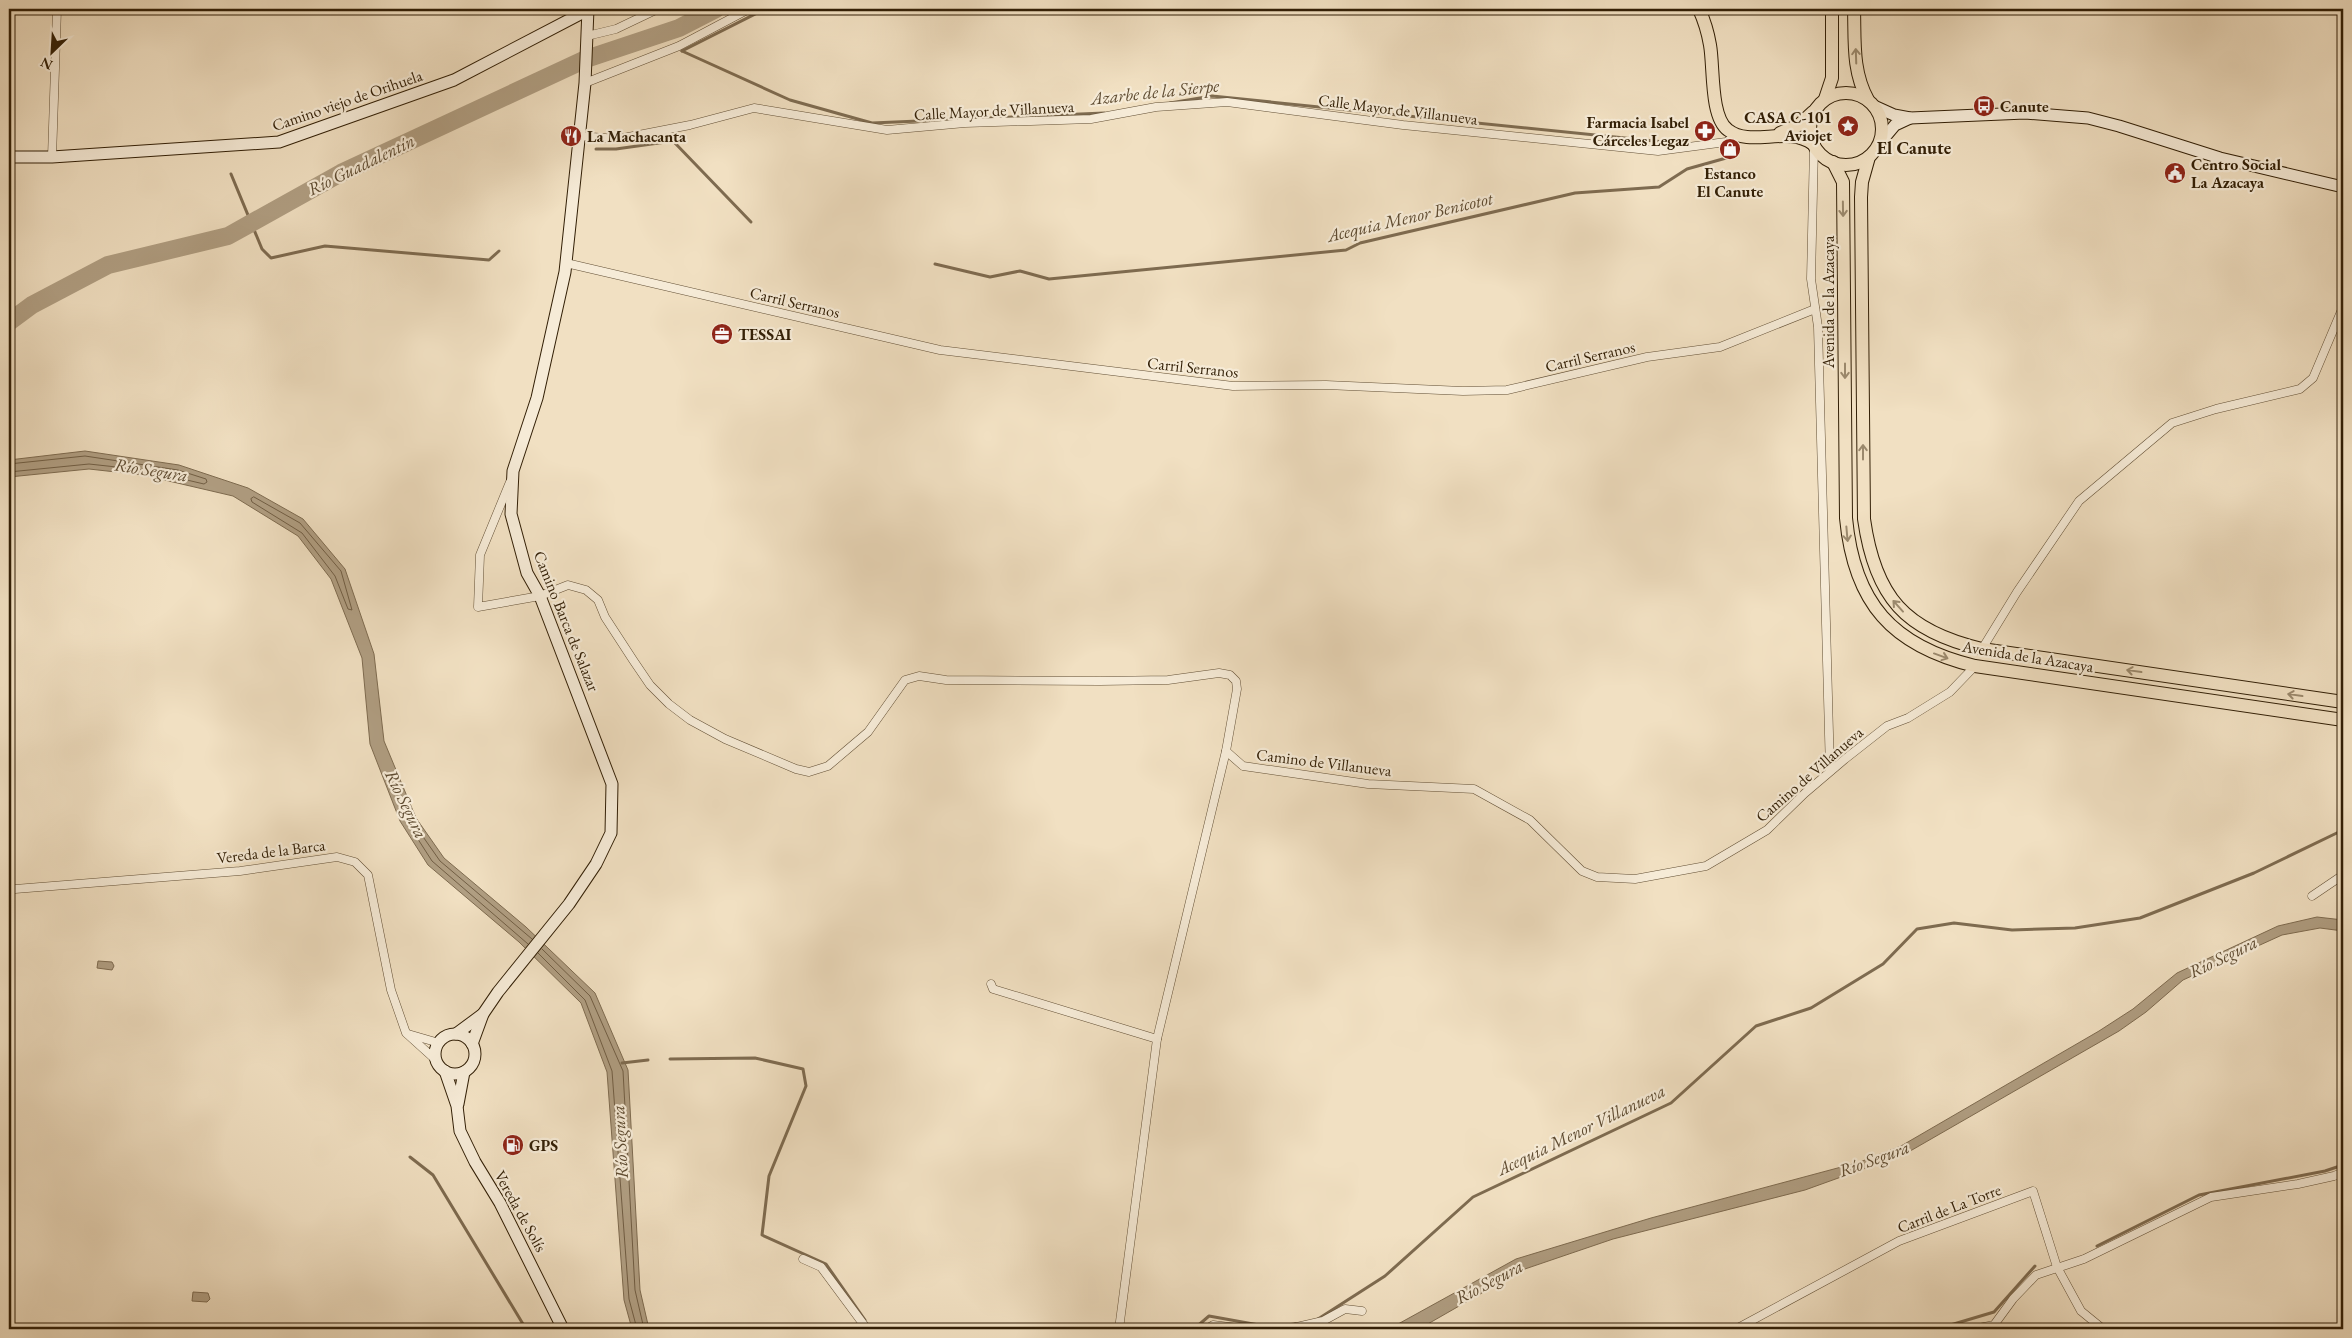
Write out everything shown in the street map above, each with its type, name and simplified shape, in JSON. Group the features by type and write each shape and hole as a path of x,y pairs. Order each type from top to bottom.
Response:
{"main road":[{"path":"1699,9 1710,44 1718,116 1724,127 1737,135 1800,137 1814,145"},
{"path":"1771,135 1799,125 1825,99 1832,78 1832,9"},
{"path":"1814,112 1810,128 1814,145 1819,153 1833,162 1852,164 1869,157 1879,144 1881,120 1860,84 1856,67 1854,9"},
{"path":"1825,99 1835,94 1847,92 1858,94 1871,103"},
{"name":"Avenida de la Azacaya","path":"1869,157 1862,182 1861,200 1864,519 1867,542 1880,581 1891,598 1905,614 1938,636 1982,649 2343,702"},
{"name":"Avenida de la Azacaya","path":"1833,162 1843,182 1846,518 1853,564 1872,602 1892,626 1911,641 1930,652 1975,666 2343,720"}],"street":[{"path":"52,157 57,9"},
{"name":"Camino viejo de Orihuela","path":"9,157 52,157 279,142 454,80 588,9"},
{"name":"Camino Barca de Salazar","path":"472,1044 483,1014 569,904 596,864 611,833 612,784 540,596 527,572 511,514 513,474 537,398 566,263 585,83 588,9"},
{"path":"587,36 616,29 658,9"},
{"path":"585,83 679,46 750,9"},
{"name":"Calle Mayor de Villanueva","path":"579,136 618,139 690,125 754,108 887,130 965,123 1091,119 1156,106 1227,102 1403,125 1658,151 1726,142 1737,135"},
{"path":"1871,103 1894,115 1910,118 2025,113 2088,118 2220,158 2343,187"},
{"path":"1879,144 1894,126 1910,118"},
{"path":"1814,145 1812,279 1818,327 1830,771"},
{"name":"Carril Serranos","path":"566,263 940,350 1233,386 1326,385 1463,391 1507,390 1647,357 1720,348 1816,309"},
{"path":"1982,649 2017,592 2079,501 2172,423 2216,408 2300,389 2313,378 2343,308"},
{"path":"513,474 480,555 478,607 540,596 568,585 586,590 598,600 604,617 650,685 669,704 690,720 725,739 796,769 809,772 828,766 868,732 905,680 920,676 946,680 1100,682 1168,680 1219,673 1230,675 1236,681 1237,689 1226,751 1157,1039 1119,1329"},
{"name":"Camino de Villanueva","path":"1226,751 1243,766 1368,784 1474,789 1530,820 1582,871 1597,877 1634,879 1706,866 1768,830 1830,771 1886,726 1908,718 1950,692 1975,666"},
{"name":"Vereda de la Barca","path":"9,887 240,870 337,857 355,862 368,875 391,990 406,1033"},
{"path":"2312,896 2343,875"},
{"path":"991,984 993,989 1157,1039"},
{"name":"Camino Barca de Salazar","path":"456,1034 483,1014"},
{"path":"406,1033 439,1043"},
{"path":"406,1033 446,1071 452,1074 464,1072 469,1068 475,1058 472,1044 468,1039 456,1034 444,1038 436,1048 437,1061"},
{"name":"Vereda de Solís","path":"446,1071 458,1106 460,1131 504,1211 563,1329"},
{"name":"Vereda de Solís","path":"458,1106 464,1072"},
{"path":"1974,1329 1994,1325 2012,1299 2036,1274 2084,1259 2211,1197 2298,1184 2334,1176 2343,1172"},
{"name":"Carril de La Torre","path":"1736,1329 1899,1241 2033,1191 2057,1267 2081,1311 2103,1329"},
{"path":"803,1259 821,1267 867,1329"},
{"path":"1288,1329 1323,1321 1345,1309 1362,1311"},
{"path":"1207,1329 1213,1325 1246,1329"}],"water":[{"name":"Río Segura","path":"85,451 179,465 248,488 303,519 345,569 374,654 384,741 416,818 444,858 526,927 595,993 628,1070 640,1290 649,1329 632,1329 624,1300 607,1072 581,1003 519,942 428,865 400,821 370,744 362,658 331,579 298,536 233,496 143,475 89,469 9,477 9,460"},
{"name":"Río Segura","path":"2317,917 2343,920 2343,931 2320,928 2282,935 2183,980 2146,1012 2119,1031 1905,1154 1805,1190 1613,1239 1522,1270 1419,1329 1389,1329 1516,1259 1651,1218 1860,1162 1901,1146 2099,1031 2133,1009 2177,973 2278,926"},
{"path":"98,961 112,962 114,966 112,970 97,968"},
{"path":"193,1292 208,1293 210,1299 207,1302 192,1301"}],"waterway":[{"name":"Río Guadalentín","path":"9,322 32,305 108,265 228,236 341,173 586,59 679,28 716,9"},
{"path":"682,51 765,9"},
{"name":"Azarbe de la Sierpe","path":"682,51 790,100 872,123 1104,113"},
{"name":"Azarbe de la Sierpe","path":"1170,103 1212,96 1674,143"},
{"name":"Acequia Menor Benicotot","path":"596,149 616,149 673,141 751,222"},
{"name":"Acequia Menor Benicotot","path":"935,264 990,277 1020,271 1049,279 1346,250 1360,243 1575,193 1659,187 1687,169 1737,155"},
{"name":"Acequia Menor Benicotot","path":"231,174 262,249 271,258 325,246 489,260 499,251"},
{"name":"Acequia Menor Villanueva","path":"1318,1319 1385,1276 1473,1197 1671,1103 1756,1026 1811,1008 1883,964 1917,929 1954,923 2012,930 2075,928 2140,918 2254,873 2343,830"},
{"name":"Acequia Menor Villanueva","path":"670,1059 755,1058 803,1069 806,1086 769,1176 762,1235 826,1264 865,1320"},
{"name":"Acequia Menor Villanueva","path":"622,1063 648,1060"},
{"path":"410,1157 433,1175 526,1329"},
{"path":"2097,1246 2199,1195 2325,1171 2343,1165"},
{"path":"1937,1329 1994,1312 2035,1266"},
{"name":"Acequia Menor Villanueva","path":"1194,1329 1209,1316 1270,1327 1295,1324"}],"place":[{"name":"Canute","path":"1984,106"},
{"name":"CASA C-101 Aviojet","path":"1848,126"},
{"name":"Farmacia Isabel Cárceles Legaz","path":"1705,131"},
{"name":"La Machacanta","path":"571,136"},
{"name":"Estanco El Canute","path":"1730,149"},
{"name":"Centro Social La Azacaya","path":"2175,173"},
{"name":"TESSAI","path":"722,334"},
{"name":"GPS","path":"513,1145"}],"district":[{"name":"El Canute","path":"1914,148"}]}
